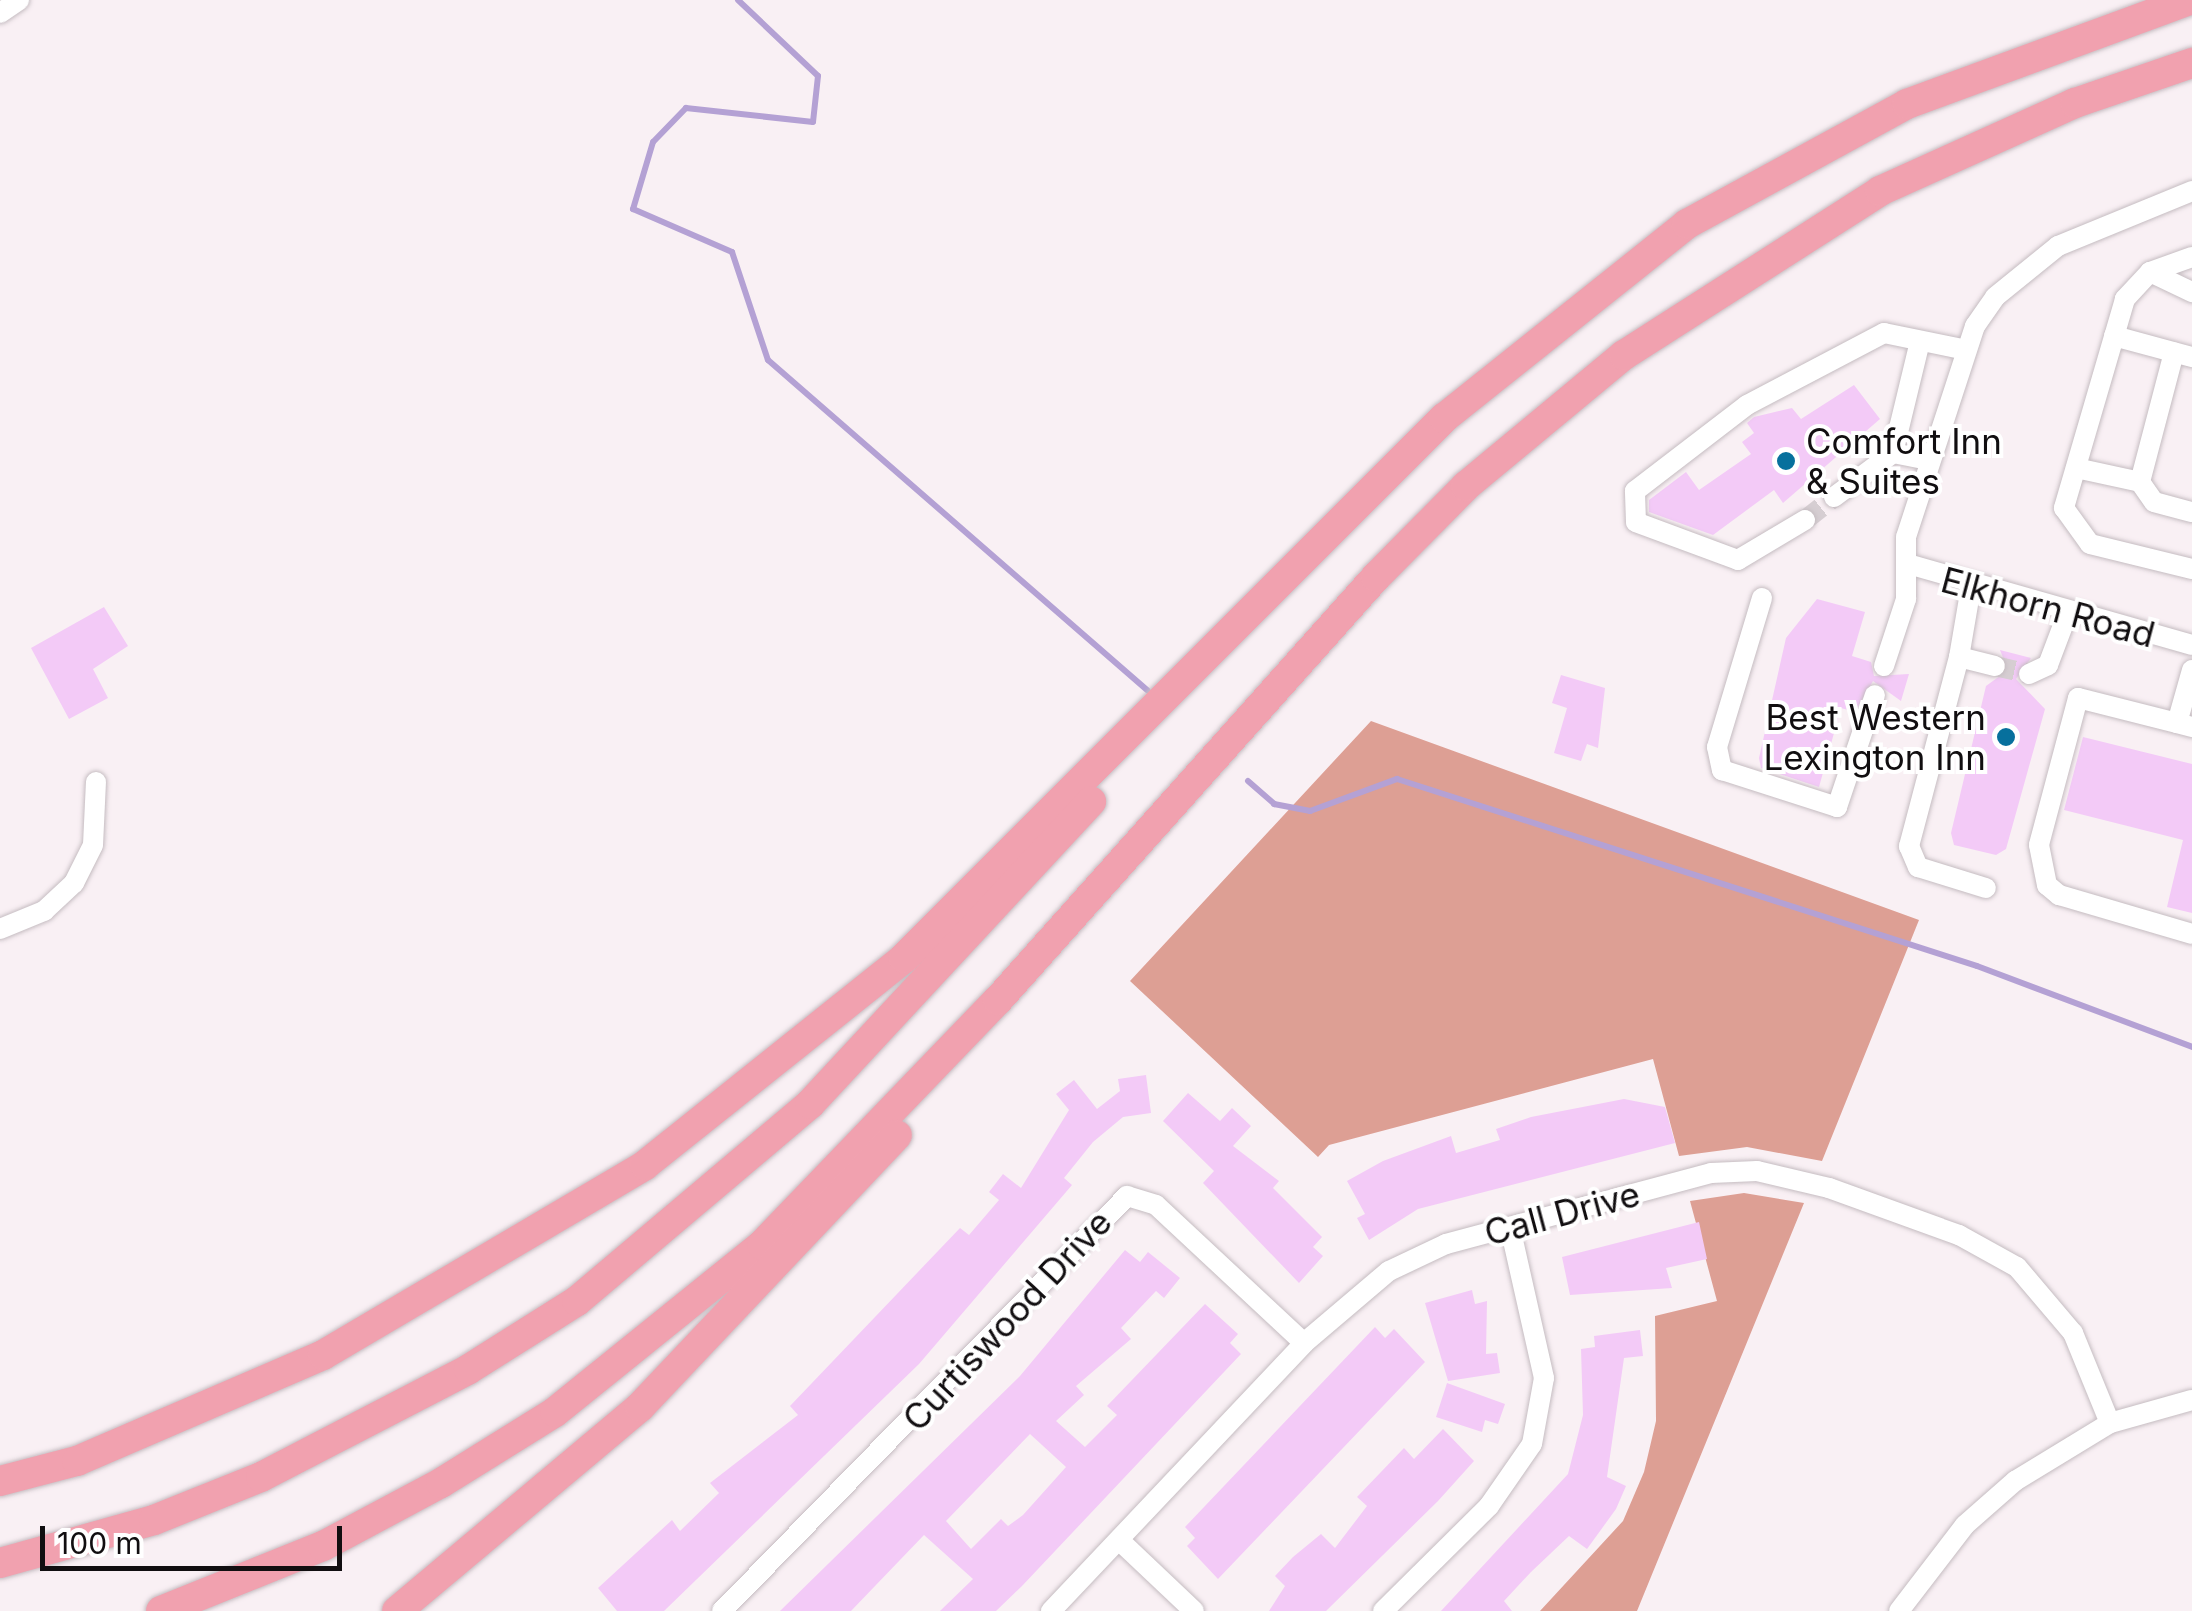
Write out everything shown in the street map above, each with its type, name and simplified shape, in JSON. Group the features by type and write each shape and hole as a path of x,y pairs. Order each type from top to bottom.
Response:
{"highway":[{"path":"0,1481 76,1461 323,1355 645,1166 904,958 1444,418 1687,224 1907,104 2050,44 2138,0"},
{"path":"2050,44 2189,0"},
{"path":"161,1611 323,1546 442,1483 651,1340 870,1138 1204,765 1466,486 1702,298 1880,191 2074,103 2192,63"},
{"path":"0,1563 154,1520 262,1476 577,1301 751,1156 904,1008 1234,631"},
{"path":"397,1611 640,1407 804,1244 1204,765"}],"street":[{"path":"0,13 19,0"},
{"path":"1884,666 1928,460 1962,349 1995,297 2058,246 2192,191"},
{"path":"2192,257 2150,272 2125,298 2064,508 2070,528 2090,544 2192,569"},
{"path":"2150,272 2192,292"},
{"path":"1804,520 1738,560 1636,522 1635,491 1764,396 1884,333 1962,349"},
{"path":"2114,336 2183,355 2140,482"},
{"path":"1834,497 1893,453 1920,341"},
{"path":"1893,453 1928,460"},
{"path":"2076,468 2140,482 2154,502 2192,512"},
{"name":"Elkhorn Road","path":"1908,564 1971,587 2192,644"},
{"path":"1971,587 1959,656 1909,846 1918,867 1986,888"},
{"path":"1762,598 1716,747 1722,770 1836,807 1875,695"},
{"path":"2029,674 2048,665 2068,612"},
{"path":"1959,656 1996,666"},
{"path":"2192,670 2184,726 2078,698 2038,846 2047,885 2059,896 2192,934"},
{"path":"0,930 44,911 74,883 93,845 96,782"},
{"name":"Call Drive","path":"1051,1611 1304,1344 1389,1271 1510,1227 1712,1173 1758,1171 1829,1188 1959,1234 2017,1267 2073,1333 2110,1423"},
{"name":"Curtiswood Drive","path":"722,1611 1127,1196 1156,1205 1304,1344"},
{"path":"1383,1611 1489,1506 1532,1444 1544,1378 1510,1227"},
{"path":"1899,1611 1965,1524 2110,1423 2192,1400"},
{"path":"1118,1540 1194,1611"}],"shaded area":[{"path":"1371,721 1919,920 1822,1161 1747,1147 1679,1156 1653,1059 1329,1145 1318,1157 1130,981"},
{"path":"1744,1193 1804,1203 1637,1611 1540,1611 1623,1521 1644,1472 1656,1421 1655,1316 1717,1301 1690,1201"}],"building":[{"name":"Comfort Inn & Suites","path":"1854,385 1880,419 1783,503 1774,490 1713,535 1649,512 1649,500 1686,472 1699,490 1751,454 1742,442 1754,433 1747,423 1754,417 1792,408 1801,419"},
{"path":"1817,599 1865,612 1852,656 1871,662 1874,676 1909,674 1901,701 1873,681 1855,712 1841,708 1819,787 1761,768 1759,758 1786,638"},
{"path":"104,607 128,646 93,669 108,698 69,719 31,648"},
{"name":"Best Western Lexington Inn","path":"2000,650 2031,658 2016,679 2045,709 2006,849 1996,855 1954,845 1951,833 1986,686 2008,670"},
{"path":"1561,675 1605,688 1598,748 1587,744 1581,761 1554,753 1567,708 1552,703"},
{"path":"2083,737 2192,764 2192,913 2167,907 2183,840 2064,810"},
{"path":"1146,1075 1151,1113 1123,1117 1093,1142 1064,1178 1072,1185 919,1364 664,1611 617,1611 598,1588 672,1520 680,1531 719,1493 710,1483 798,1415 790,1406 960,1228 969,1235 999,1200 989,1192 1003,1174 1021,1188 1069,1110 1056,1094 1074,1080 1097,1109 1120,1091 1118,1079"},
{"path":"1188,1093 1220,1121 1232,1108 1251,1126 1233,1146 1279,1181 1273,1188 1322,1237 1313,1247 1323,1256 1299,1283 1203,1183 1214,1171 1163,1121"},
{"path":"1624,1099 1665,1107 1675,1143 1418,1209 1369,1240 1357,1218 1365,1214 1347,1181 1383,1161 1451,1136 1456,1153 1500,1140 1496,1129 1531,1117"},
{"path":"1699,1222 1707,1259 1666,1268 1672,1288 1570,1295 1562,1257"},
{"path":"1125,1250 1140,1262 1148,1252 1180,1278 1164,1298 1156,1291 1121,1328 1131,1339 1076,1386 1084,1395 1056,1421 1085,1447 1117,1415 1107,1406 1205,1304 1238,1334 1230,1343 1241,1354 996,1611 940,1611 973,1579 924,1535 851,1611 780,1611 1020,1376","holes":["1030,1434 1066,1467 1023,1515 1008,1526 1001,1519 971,1549 946,1521"]},
{"path":"1472,1290 1475,1304 1487,1301 1486,1354 1497,1353 1500,1373 1448,1381 1425,1303"},
{"path":"1375,1327 1385,1338 1394,1329 1425,1362 1218,1579 1187,1546 1195,1538 1185,1527"},
{"path":"1640,1330 1643,1356 1624,1358 1607,1477 1626,1486 1616,1509 1587,1549 1569,1536 1531,1572 1504,1601 1512,1611 1441,1611 1568,1474 1583,1415 1581,1349 1595,1347 1594,1336"},
{"path":"1447,1383 1505,1404 1498,1424 1485,1420 1482,1432 1436,1417"},
{"path":"1443,1429 1474,1461 1438,1501 1326,1611 1269,1611 1285,1586 1275,1576 1293,1557 1321,1534 1335,1548 1367,1506 1357,1497 1404,1448 1414,1459"}],"waterway":[{"path":"738,0 818,76 813,122 686,108 653,142 633,209 732,252 768,360 1147,690"},
{"path":"1248,781 1274,804 1310,811 1397,779 1977,966 2192,1047"}],"tunnel":[{"path":"1805,520 1834,497"},
{"path":"1995,666 2029,674"}],"place":[{"name":"Comfort Inn & Suites","path":"1786,461"},
{"name":"Best Western Lexington Inn","path":"2006,737"}]}
